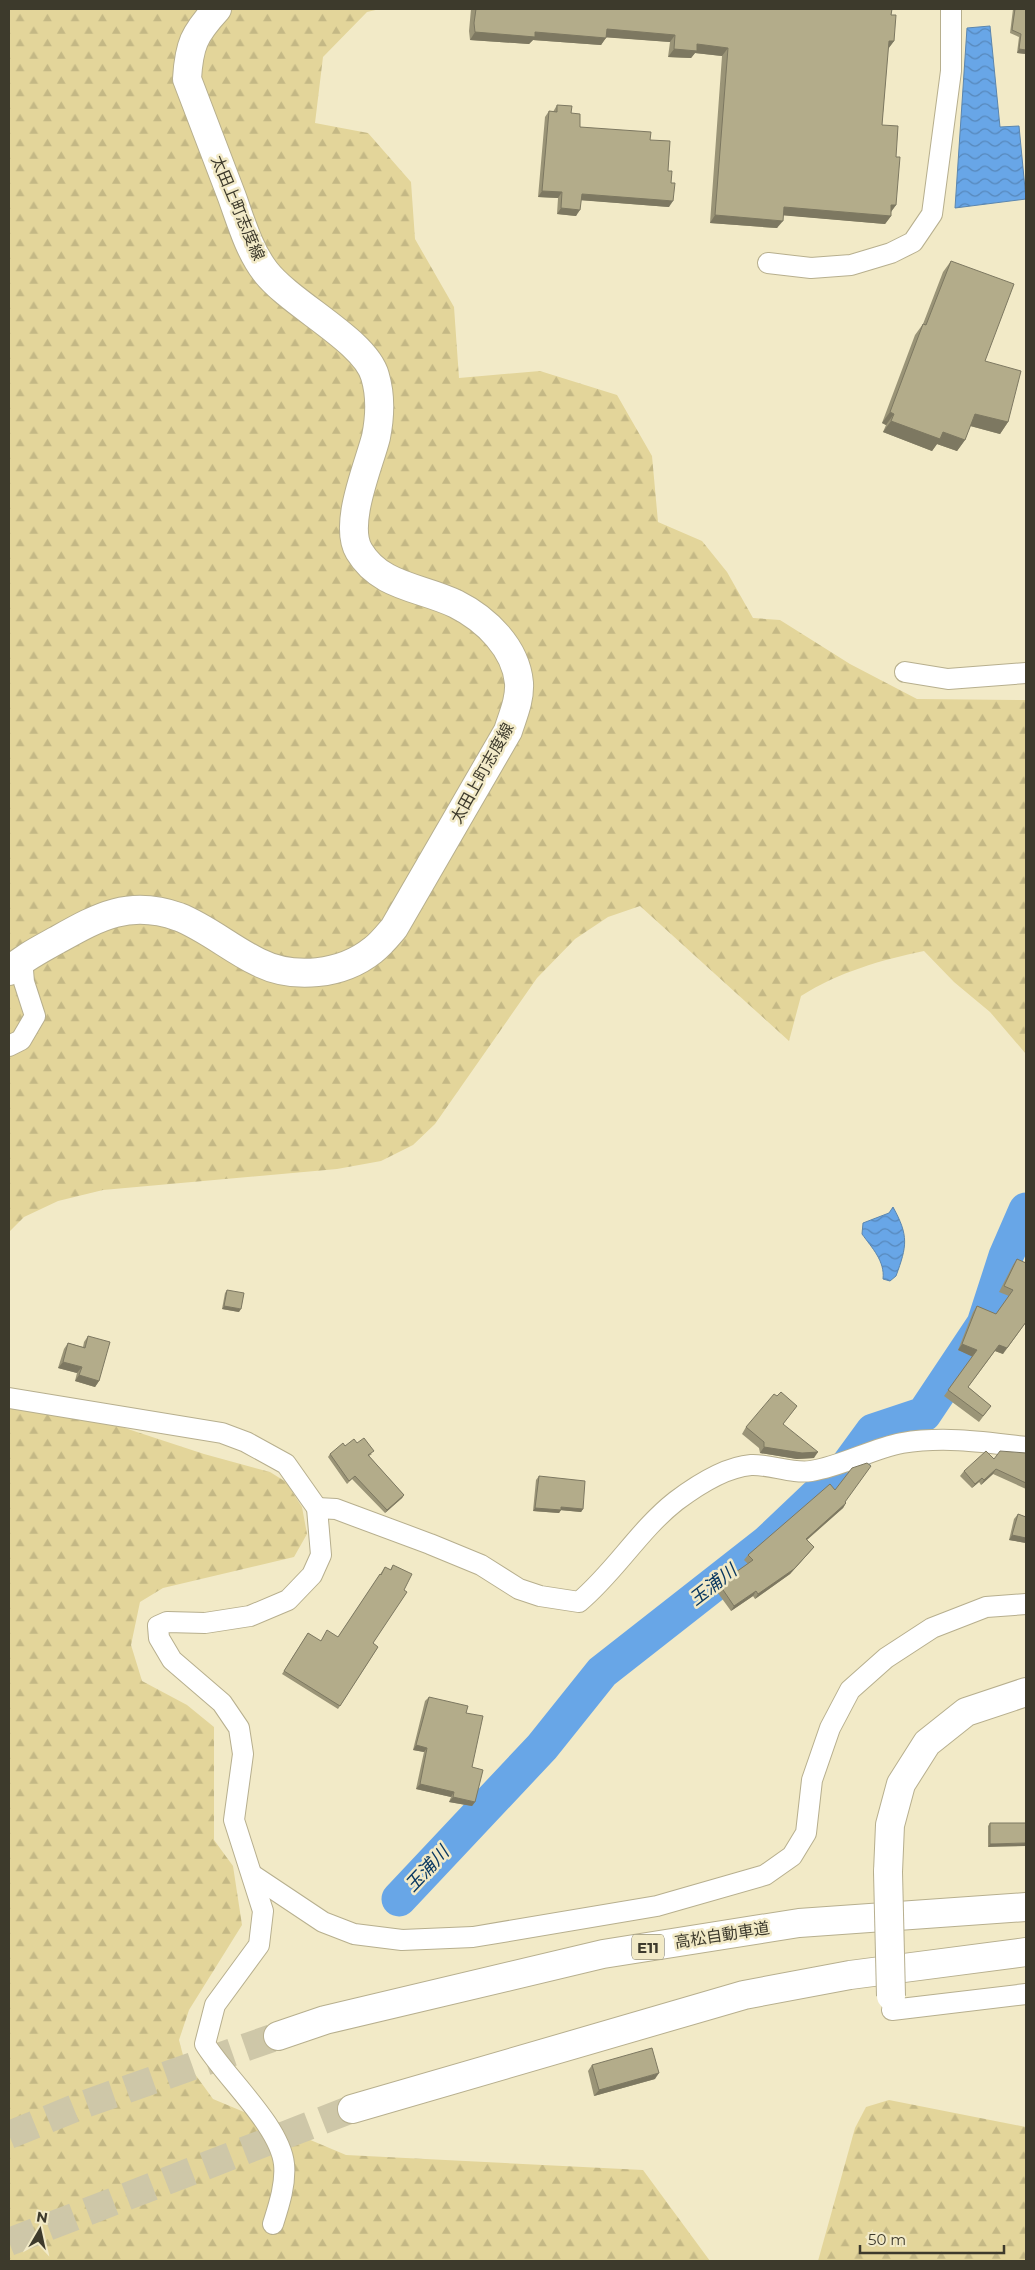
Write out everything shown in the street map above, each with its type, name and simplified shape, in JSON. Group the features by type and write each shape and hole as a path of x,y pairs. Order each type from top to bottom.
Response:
{"main road":[{"name":"太田上町志度線","path":"15,965 97,917 122,911 150,910 178,917 259,963 289,972 319,973 348,965 374,950 394,928 508,730 517,706 518,684 514,663 505,646 493,631 476,616 454,603 399,585 374,571 357,549 353,523 376,436 380,404 375,375 360,350 286,294 264,270 249,241 186,79 188,53 200,27 217,9"},
{"path":"892,2003 888,1872 890,1825 901,1784 927,1743 966,1712 1026,1692"},
{"name":"高松自動車道","path":"278,2036 362,2010 603,1954 799,1923 1026,1907"},
{"path":"352,2108 744,1995 850,1975 1026,1952"}],"street":[{"path":"768,263 811,268 851,265 891,253 913,242 932,214 951,71 951,9"},
{"path":"905,672 948,678 1026,672"},
{"path":"9,1046 21,1040 35,1016 24,982 15,965"},
{"path":"9,1398 222,1433 246,1442 286,1464 317,1508 321,1555 312,1575 288,1600 250,1616 205,1623 167,1622 158,1626 159,1638 172,1660 222,1703 239,1728 243,1754 234,1820 254,1876 263,1911 259,1945 215,2005 206,2044 214,2058 270,2128 282,2154 284,2166 281,2196 273,2224"},
{"path":"317,1508 336,1509 439,1547 481,1564 519,1589 540,1596 579,1602 592,1591 646,1529 677,1501 722,1473 750,1465 809,1471 901,1444 949,1438 1026,1447"},
{"path":"254,1876 323,1922 354,1934 402,1940 473,1937 657,1906 765,1875 792,1856 806,1834 812,1780 830,1728 850,1690 886,1658 932,1628 986,1607 1026,1604"},
{"path":"892,2003 1026,1994"}],"green space":[{"path":"9,9 380,9 367,12 323,57 315,123 368,133 411,182 415,239 454,307 459,378 540,371 617,395 652,456 658,522 702,541 727,572 753,618 780,620 850,664 917,699 1026,700 1026,1054 990,1012 954,982 924,951 892,958 861,968 830,980 801,996 789,1041 640,906 608,917 575,939 537,978 435,1124 413,1145 381,1161 337,1169 103,1190 58,1201 24,1217 9,1232"},
{"path":"9,1390 204,1454 270,1472 286,1482 302,1507 307,1534 294,1557 163,1588 140,1602 131,1645 142,1681 187,1705 214,1727 214,1840 233,1866 242,1925 189,2010 179,2040 184,2059 213,2099 346,2155 643,2170 710,2261 9,2261"},
{"path":"889,2100 1026,2127 1026,2261 818,2261 855,2128 866,2107"}],"water":[{"path":"990,26 1000,127 1019,126 1026,199 955,208 967,28"},
{"path":"893,1207 902,1226 905,1241 896,1276 890,1281 883,1279 880,1261 862,1234 863,1223 889,1213"}],"building":[{"path":"476,9 892,9 891,15 896,15 894,41 889,41 882,125 898,126 896,157 900,157 896,205 891,205 891,216 784,207 783,221 715,215 728,48 697,44 697,51 674,49 675,35 607,29 606,38 535,32 535,37 475,32"},
{"path":"1015,9 1026,9 1026,50 1019,49 1021,34 1012,30"},
{"path":"557,105 572,106 571,113 580,114 580,127 651,132 650,140 670,141 668,171 672,171 671,183 675,183 673,201 582,194 580,210 561,208 562,192 542,191 549,111 557,112"},
{"path":"951,261 1014,284 985,361 1021,371 1008,422 975,414 965,440 943,432 940,439 891,421 894,414 890,412 923,324 926,325"},
{"path":"1017,1259 1026,1263 1026,1322 1007,1348 999,1345 968,1387 991,1406 983,1416 948,1390 977,1350 962,1344 977,1306 996,1314 1013,1290 1004,1286"},
{"path":"227,1290 244,1293 241,1309 224,1306"},
{"path":"88,1336 110,1342 99,1381 79,1375 82,1367 63,1362 68,1343 85,1348"},
{"path":"781,1392 797,1406 783,1424 818,1452 802,1453 764,1447 764,1442 746,1427 774,1394 777,1396"},
{"path":"364,1438 374,1451 368,1455 404,1495 387,1510 355,1476 349,1481 330,1454 343,1443 345,1446 354,1439 357,1443"},
{"path":"986,1451 994,1459 1000,1451 1026,1453 1026,1483 996,1469 984,1480 982,1478 975,1484 964,1471"},
{"path":"867,1463 871,1466 846,1503 806,1539 814,1547 794,1569 758,1594 756,1591 734,1606 719,1584 753,1560 748,1555 830,1484 835,1490 852,1468"},
{"path":"539,1476 585,1481 583,1509 561,1507 561,1510 535,1508"},
{"path":"1018,1514 1026,1517 1026,1538 1012,1535"},
{"path":"393,1565 412,1574 404,1590 407,1592 373,1643 378,1647 340,1706 284,1671 308,1633 321,1641 327,1630 338,1637 385,1567 391,1570"},
{"path":"429,1697 468,1706 466,1713 483,1716 472,1767 483,1770 475,1802 453,1797 454,1792 420,1784 427,1748 416,1745"},
{"path":"990,1823 1026,1823 1026,1843 990,1844"},
{"path":"652,2048 659,2073 599,2090 592,2065"}],"waterway":[{"name":"玉浦川","path":"399,1899 542,1747 602,1672 768,1542 846,1468 873,1431 924,1414 984,1324 1006,1256 1026,1210"}],"tunnel":[{"path":"9,2135 85,2104 278,2036"},
{"path":"9,2242 352,2109"}]}
